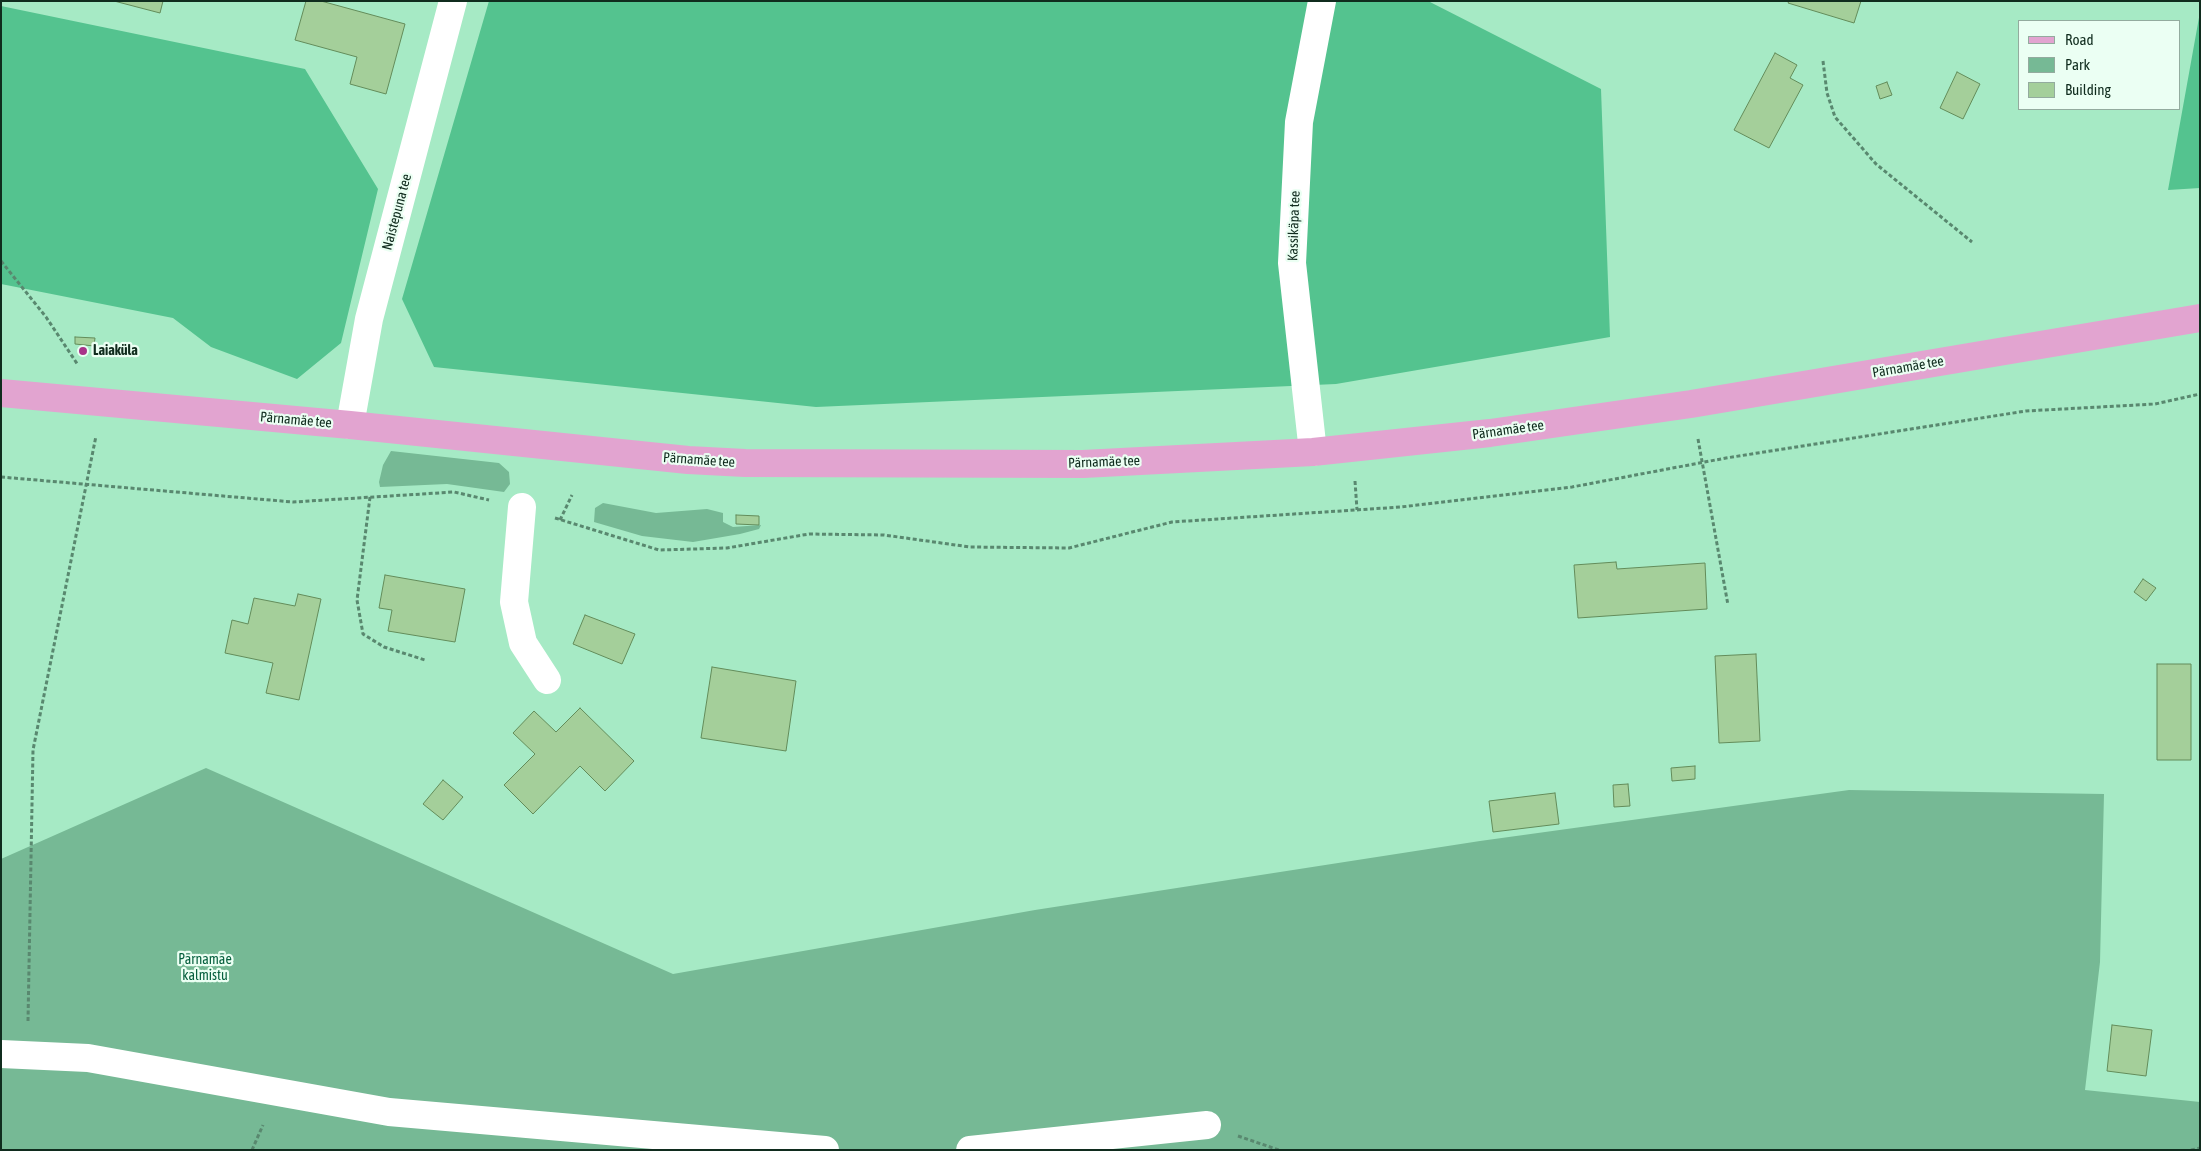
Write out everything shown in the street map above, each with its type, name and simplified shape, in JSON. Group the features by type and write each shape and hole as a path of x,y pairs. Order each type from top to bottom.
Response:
{"main road":[{"name":"Pärnamäe tee","path":"1,393 350,425 577,449 745,463 1083,464 1313,452 1490,434 1692,404 2200,318"}],"street":[{"name":"Naistepuna tee","path":"350,425 369,319 453,1"},
{"name":"Kassikäpa tee","path":"1313,452 1292,263 1299,122 1322,1"},
{"path":"522,507 514,602 523,643 547,680"},
{"path":"14,1055 88,1058 389,1112 825,1150"},
{"path":"970,1150 1206,1125"}],"path":[{"path":"1823,61 1827,93 1835,117 1876,164 1972,242"},
{"path":"1,261 46,317 102,403 33,750 14,1055"},
{"path":"1692,404 1728,605"},
{"path":"560,520 572,495"},
{"path":"370,497 357,600 363,634 384,647 425,660"},
{"path":"1206,1125 1279,1150"},
{"path":"2192,1150 2200,1148"}],"green space":[{"path":"489,1 1428,1 1601,89 1610,337 1336,384 816,407 434,367 402,299"},
{"path":"1,6 305,69 378,189 341,343 297,379 211,347 173,318 1,284"},
{"path":"2200,12 2200,188 2168,190"},
{"path":"391,451 499,463 509,472 510,484 504,492 447,484 380,487 379,482 383,465"},
{"path":"603,503 656,513 707,509 723,513 723,522 733,527 761,525 759,529 740,534 693,542 642,536 594,522 595,508"},
{"name":"Pärnamäe kalmistu","path":"206,768 673,974 1035,910 1480,841 1849,790 2104,794 2100,962 2085,1090 2200,1102 2200,1150 1,1150 1,859"}],"building":[{"path":"114,1 163,1 160,13"},
{"path":"306,1 321,1 405,24 386,94 350,84 357,57 295,40"},
{"path":"1789,1 1861,1 1854,23 1788,3"},
{"path":"1775,53 1797,65 1790,78 1803,85 1769,148 1734,130"},
{"path":"1957,72 1980,84 1963,119 1940,108"},
{"path":"1887,82 1892,95 1880,99 1876,86"},
{"path":"75,337 95,338 94,346 75,344"},
{"path":"736,515 759,516 759,525 736,524"},
{"path":"1616,562 1617,569 1705,563 1707,609 1578,618 1574,565"},
{"path":"385,575 465,589 455,642 388,631 392,610 379,608"},
{"path":"2143,579 2156,588 2146,601 2134,592"},
{"path":"298,594 321,599 299,700 266,693 273,663 225,653 232,620 248,624 254,598 295,606"},
{"path":"585,615 635,634 622,664 573,644"},
{"path":"1756,654 1760,741 1719,743 1715,656"},
{"path":"2157,664 2191,664 2191,760 2157,760"},
{"path":"712,667 796,681 786,751 701,738"},
{"path":"580,708 634,761 605,791 580,766 533,814 504,785 535,754 513,733 534,711 556,732"},
{"path":"1695,766 1695,779 1672,781 1671,768"},
{"path":"443,780 463,797 443,820 423,804"},
{"path":"1628,784 1630,806 1614,807 1613,785"},
{"path":"1555,793 1559,824 1493,832 1489,801"},
{"path":"2112,1025 2152,1030 2146,1076 2107,1071"}],"place":[{"name":"Laiaküla","path":"83,351"}]}
